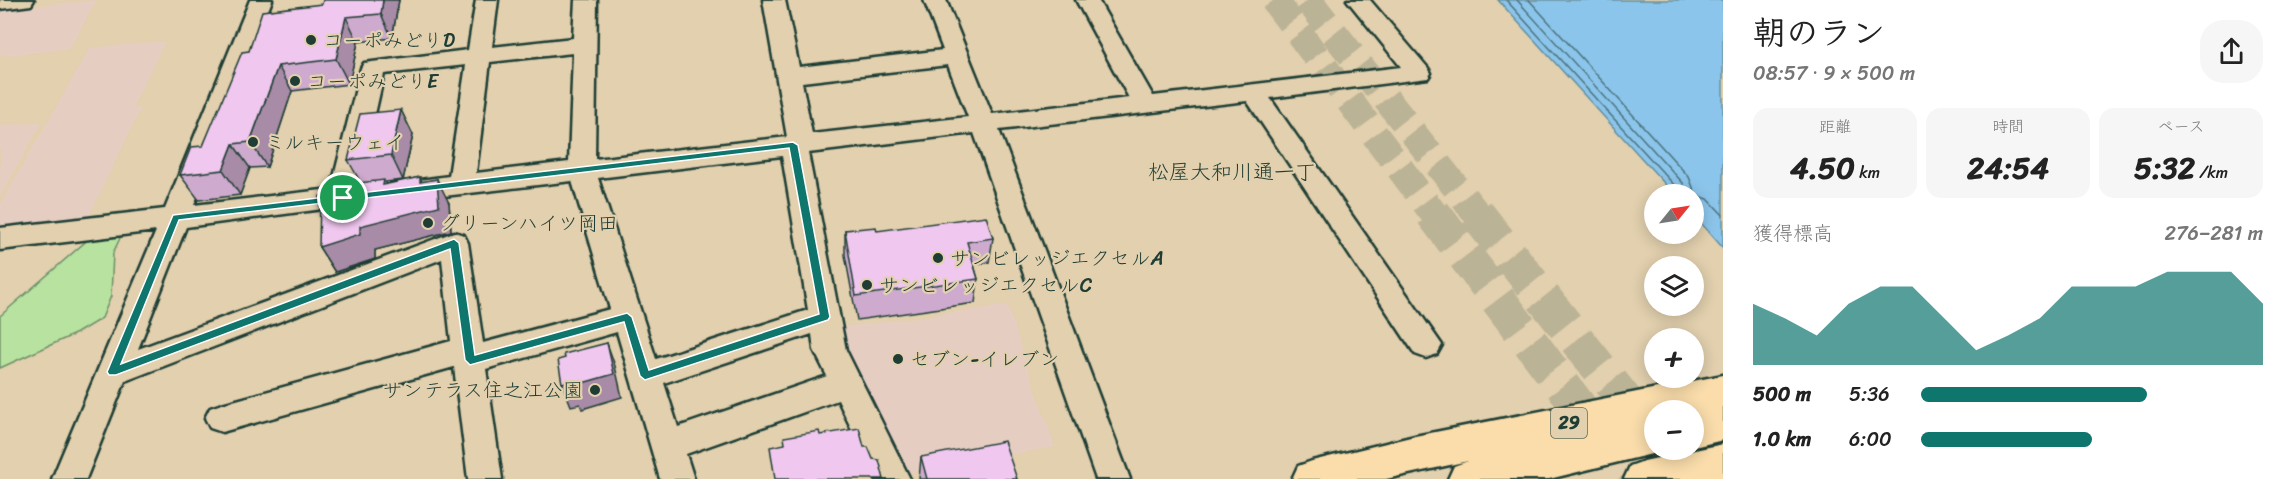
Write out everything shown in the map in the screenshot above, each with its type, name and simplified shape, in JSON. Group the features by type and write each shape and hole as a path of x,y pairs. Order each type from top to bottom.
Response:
{"main road":[{"name":"29","path":"1312,479 1415,454 1723,391"},
{"path":"1704,428 1723,423"},
{"name":"29","path":"1481,476 1644,440"},
{"path":"1644,479 1723,462"}],"street":[{"path":"0,2 23,0"},
{"path":"62,478 112,372 261,0"},
{"path":"461,184 487,0"},
{"path":"586,0 582,170 677,479"},
{"path":"774,0 831,350 893,479"},
{"path":"935,0 983,123 1113,479"},
{"path":"1087,0 1145,104"},
{"path":"0,239 1419,73 1358,0"},
{"path":"343,198 373,68 585,44"},
{"path":"788,76 957,56"},
{"path":"1253,92 1426,345"},
{"path":"112,372 454,243 485,479"},
{"path":"222,418 627,317"},
{"path":"645,376 824,317"},
{"path":"667,446 846,382"}],"shaded area":[{"path":"97,0 69,49 0,56 0,9"},
{"path":"165,41 132,108 141,108 87,220 0,230 0,205 90,48"},
{"path":"43,121 0,197 0,126"},
{"path":"1007,305 1055,447 901,474 836,328"}],"green space":[{"path":"122,234 113,253 111,296 102,318 77,333 0,368 0,316 91,237"}],"water":[{"path":"1498,0 1723,0 1723,248 1704,226 1704,184 1665,184"}],"building":[{"path":"323,0 383,0 381,14 346,17 336,59 278,66 250,142 233,144 223,170 180,175 191,147 203,146 242,52 249,51 262,11 322,4"},
{"path":"401,110 391,155 348,160 360,114"},
{"path":"420,177 420,182 437,179 439,206 360,226 360,234 319,247 320,196 341,191 341,185 384,180 383,185"},
{"path":"986,216 993,238 967,242 978,279 856,296 845,230 876,227 877,231"},
{"path":"607,343 614,374 572,386 571,381 562,383 558,360 565,358 564,354"},
{"path":"859,428 864,447 868,447 873,459 879,460 884,479 775,479 770,447 785,444 784,437 819,431 820,435"},
{"path":"1004,441 1017,479 927,479 921,457"}],"tunnel":[{"path":"1274,0 1434,214"},
{"path":"1308,0 1477,214"},
{"path":"1433,213 1633,479"},
{"path":"1476,213 1644,424"}],"place":[{"name":"コーポみどりD","path":"311,40"},
{"name":"コーポみどりE","path":"295,81"},
{"name":"ミルキーウェイ","path":"253,142"},
{"name":"グリーンハイツ岡田","path":"428,223"},
{"name":"サンビレッジエクセルA","path":"938,258"},
{"name":"サンビレッジエクセルC","path":"867,285"},
{"name":"セブン-イレブン","path":"898,359"},
{"name":"サンテラス住之江公園","path":"595,390"}],"district":[{"name":"松屋大和川通一丁","path":"1232,172"}],"route":[{"path":"793,145 824,317 645,376 627,317 470,360 454,243 112,372 176,217 343,198 793,145"}]}
